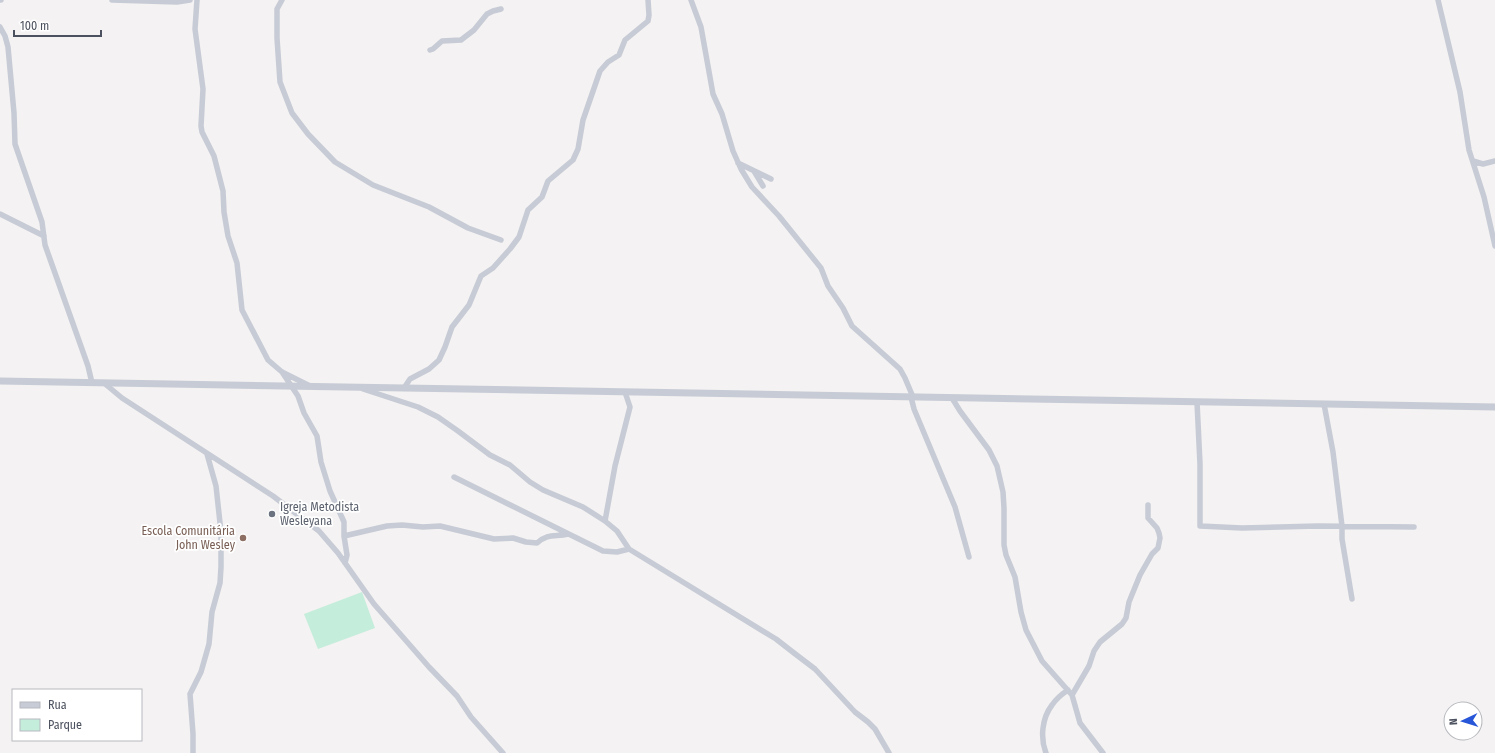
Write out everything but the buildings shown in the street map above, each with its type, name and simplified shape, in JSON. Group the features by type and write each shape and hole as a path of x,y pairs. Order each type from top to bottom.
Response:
{"street":[{"path":"112,0 177,2 190,0"},
{"path":"197,0 194,25 203,89 203,108 200,120 202,132 214,156 223,192 224,212 230,241 237,263 242,310 268,360 282,372 310,387"},
{"path":"282,0 277,9 280,82 292,113 308,134 335,162 373,185 429,207 468,228 501,240"},
{"path":"404,388 410,379 429,369 439,360 452,327 466,310 481,276 493,268 519,237 528,210 542,197 548,181 573,160 578,149 582,120 600,71 608,62 619,55 625,40 648,21 648,0"},
{"path":"691,0 701,27 713,94 722,114 738,164 752,187 779,216 821,268 828,286 843,308 852,326 900,369 906,378 914,409 955,507 969,557"},
{"path":"1438,0 1460,92 1469,150 1484,197 1495,246"},
{"path":"430,50 442,41 462,40 474,30 487,14 493,10 501,9"},
{"path":"0,27 5,36 8,47 14,113 15,144 40,214 50,259 88,366 92,383"},
{"path":"1472,161 1483,164 1495,161"},
{"path":"738,164 771,179"},
{"path":"754,171 763,186"},
{"path":"0,214 44,236"},
{"path":"282,372 296,394 304,412 318,436 321,462 334,501 344,522 344,536 347,555 345,563"},
{"path":"0,381 1495,407"},
{"path":"104,383 122,398 207,454 239,473 297,513 319,531 345,563 374,604 429,667 457,696 471,717 504,753"},
{"path":"296,394 302,386"},
{"path":"360,387 418,407 438,417 458,430 490,455 510,465 530,482 543,490 583,507 605,521 617,531 629,549 776,639 815,669 855,712 875,729 889,753"},
{"path":"605,521 615,466 630,407 625,392"},
{"path":"952,398 960,412 989,450 997,466 1003,492 1004,545 1006,555 1015,577 1020,612 1029,636 1042,661 1070,693 1080,722 1103,753"},
{"path":"1196,402 1200,464 1200,526 1242,528 1342,526 1414,527"},
{"path":"1324,404 1333,452 1342,526 1342,539 1352,599"},
{"path":"193,753 190,694 201,672 209,644 212,612 220,583 221,567 216,486 207,454"},
{"path":"454,477 603,551 617,552 629,549"},
{"path":"1046,753 1044,747 1043,729 1051,705 1070,693 1089,666 1094,651 1100,642 1122,624 1126,618 1129,602 1140,575 1152,554 1158,548 1160,538 1159,533 1157,528 1148,518 1148,505"},
{"path":"344,536 387,526 402,525 423,527 440,526 494,539 512,538 532,543 537,543 551,535 558,536 568,534"}],"green space":[{"path":"362,592 375,628 318,649 304,614"}],"place":[{"name":"Igreja Metodista Wesleyana","path":"272,514"},
{"name":"Escola Comunitária John Wesley","path":"243,538"}]}
